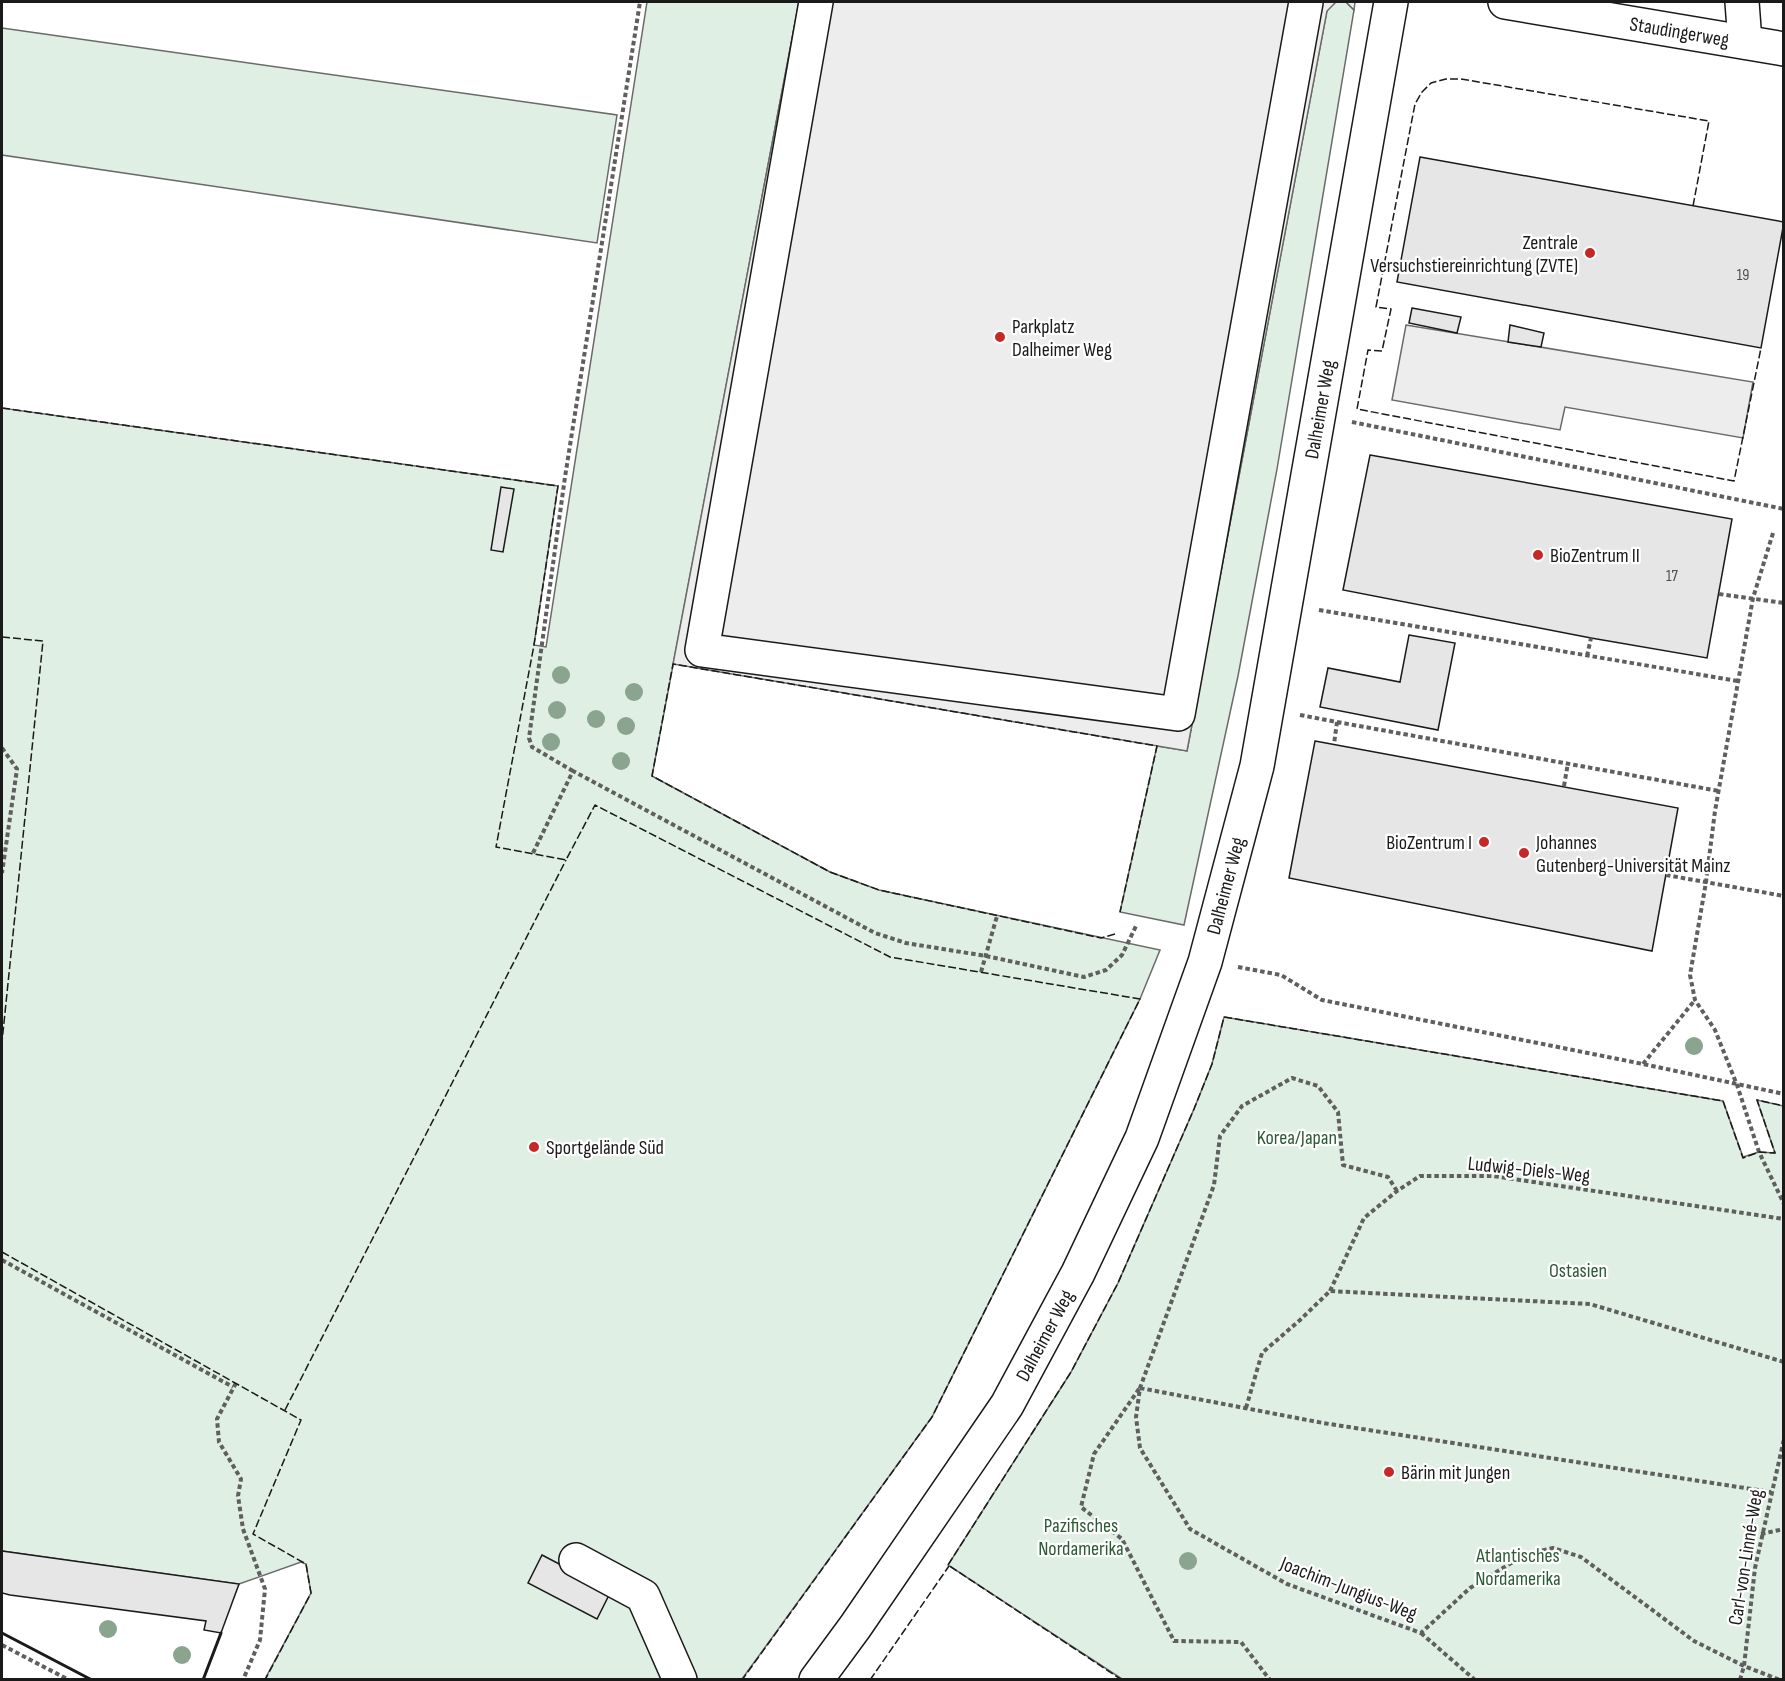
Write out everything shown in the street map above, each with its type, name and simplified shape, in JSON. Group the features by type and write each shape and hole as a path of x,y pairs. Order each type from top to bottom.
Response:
{"street":[{"path":"816,2 702,650 1178,714 1306,2"},
{"name":"Dalheimer Weg","path":"816,1680 1007,1405 1078,1273 1142,1138 1205,962 1257,766 1391,2"},
{"name":"Staudingerweg","path":"1505,2 1784,49"},
{"path":"1742,2 1745,42"},
{"path":"576,1560 643,1596 680,1680"}],"path":[{"path":"640,2 565,477 529,738 532,747 875,933 906,943 986,956 1084,977 1107,970 1122,955 1136,926"},
{"path":"1318,415 1784,509"},
{"path":"1773,533 1753,598 1690,975 1695,1000 1715,1030 1737,1085 1759,1152 1784,1204"},
{"path":"1719,594 1784,603"},
{"path":"1285,604 1738,681"},
{"path":"1587,656 1591,638"},
{"path":"1267,708 1719,791"},
{"path":"1334,744 1337,722"},
{"path":"2,748 17,769 2,873"},
{"path":"1564,786 1568,763"},
{"path":"532,853 573,771"},
{"path":"1666,876 1784,896"},
{"path":"981,972 997,916"},
{"path":"1205,962 1281,975 1322,1000 1784,1094"},
{"path":"1643,1064 1695,1000"},
{"path":"1270,1680 1241,1642 1174,1641 1122,1539 1082,1507 1094,1454 1140,1388 1214,1185 1220,1136 1242,1106 1292,1078 1318,1086 1338,1112 1343,1166 1388,1177 1397,1191"},
{"name":"Ludwig-Diels-Weg","path":"1330,1291 1364,1218 1397,1191 1420,1176 1492,1176 1784,1219"},
{"path":"2,1260 235,1385 217,1419 219,1442 241,1479 238,1496 243,1529 265,1589 260,1640 243,1680"},
{"path":"1246,1408 1262,1353 1330,1291 1590,1304 1784,1362"},
{"path":"1140,1388 1323,1423 1770,1492"},
{"name":"Joachim-Jungius-Weg","path":"1140,1388 1136,1416 1140,1448 1191,1529 1287,1584 1421,1633 1470,1588 1526,1554 1553,1548 1581,1557 1694,1641 1744,1666 1780,1680"},
{"name":"Carl-von-Linné-Weg","path":"1740,1679 1744,1666 1761,1534 1784,1439"},
{"path":"1761,1534 1784,1529"},
{"path":"1421,1633 1475,1680"},
{"path":"2,1645 69,1680"}],"green space":[{"name":"Sportgelände Süd","path":"647,2 799,2 652,776 830,872 879,890 1160,950 1140,999 932,1417 742,1679 265,1679 311,1593 306,1564 301,1562 239,1584 2,1551 2,408 558,486 534,645 546,647"},
{"path":"1335,2 1346,2 1354,10 1277,469 1238,676 1184,925 1120,912 1157,746 1187,751 1327,10"},
{"path":"2,28 617,115 597,243 2,155"},
{"path":"1224,1017 1723,1101 1743,1157 1759,1152 1775,1153 1757,1100 1783,1106 1783,1679 1122,1679 948,1565 1071,1372 1118,1283 1212,1064"}],"shaded area":[{"name":"Parkplatz Dalheimer Weg","path":"799,2 1336,2 1327,11 1187,751 673,664"},
{"path":"1346,2 1355,2 1354,10"},
{"path":"1406,325 1753,382 1743,438 1565,407 1560,430 1392,400"}],"building":[{"name":"Zentrale Versuchstiereinrichtung (ZVTE)","path":"1420,157 1784,222 1761,348 1397,282"},
{"path":"1412,308 1461,317 1457,333 1409,323"},
{"path":"1510,325 1544,333 1541,347 1508,342"},
{"name":"BioZentrum II","path":"1370,455 1732,519 1707,658 1343,590"},
{"path":"501,487 514,489 503,552 491,550"},
{"path":"1409,635 1455,643 1438,730 1320,707 1328,668 1400,682"},
{"name":"BioZentrum I","path":"1315,741 1678,808 1652,951 1289,878"},
{"path":"2,1551 239,1584 221,1633 204,1630 206,1621 2,1593"},
{"path":"542,1555 611,1591 597,1619 528,1583"}],"fence":[{"path":"1693,206 1709,121 1461,79 1446,79 1431,83 1415,104 1376,307 1391,309 1382,351 1368,350 1357,409 1734,481 1761,348"},
{"path":"2,408 558,486 534,645 496,847 566,860 595,805 890,957 1140,999 932,1417 742,1680"},
{"path":"2,637 43,641 2,1042"},
{"path":"1115,934 1101,938 879,890 830,872 652,776 673,664 1157,746 1120,912"},
{"path":"285,1410 566,860"},
{"path":"1122,1680 948,1565 1071,1372 1118,1283 1212,1064 1224,1017 1723,1101 1743,1158 1759,1152 1775,1153 1757,1100 1784,1106"},
{"path":"2,1252 301,1420 253,1534 306,1564 311,1593 265,1680"},
{"path":"870,1680 949,1566"}],"wall":[{"path":"2,1633 92,1680"},
{"path":"203,1680 221,1633"}],"place":[{"name":"Zentrale Versuchstiereinrichtung (ZVTE)","path":"1590,253"},
{"name":"Parkplatz Dalheimer Weg","path":"1000,337"},
{"name":"BioZentrum II","path":"1538,555"},
{"name":"BioZentrum I","path":"1484,842"},
{"name":"Johannes Gutenberg-Universität Mainz","path":"1524,853"},
{"name":"Sportgelände Süd","path":"534,1147"},
{"name":"Bärin mit Jungen","path":"1389,1472"}],"park label":[{"name":"Korea/Japan","path":"1297,1137"},
{"name":"Ostasien","path":"1578,1270"},
{"name":"Pazifisches Nordamerika","path":"1081,1536"},
{"name":"Atlantisches Nordamerika","path":"1518,1566"}]}
